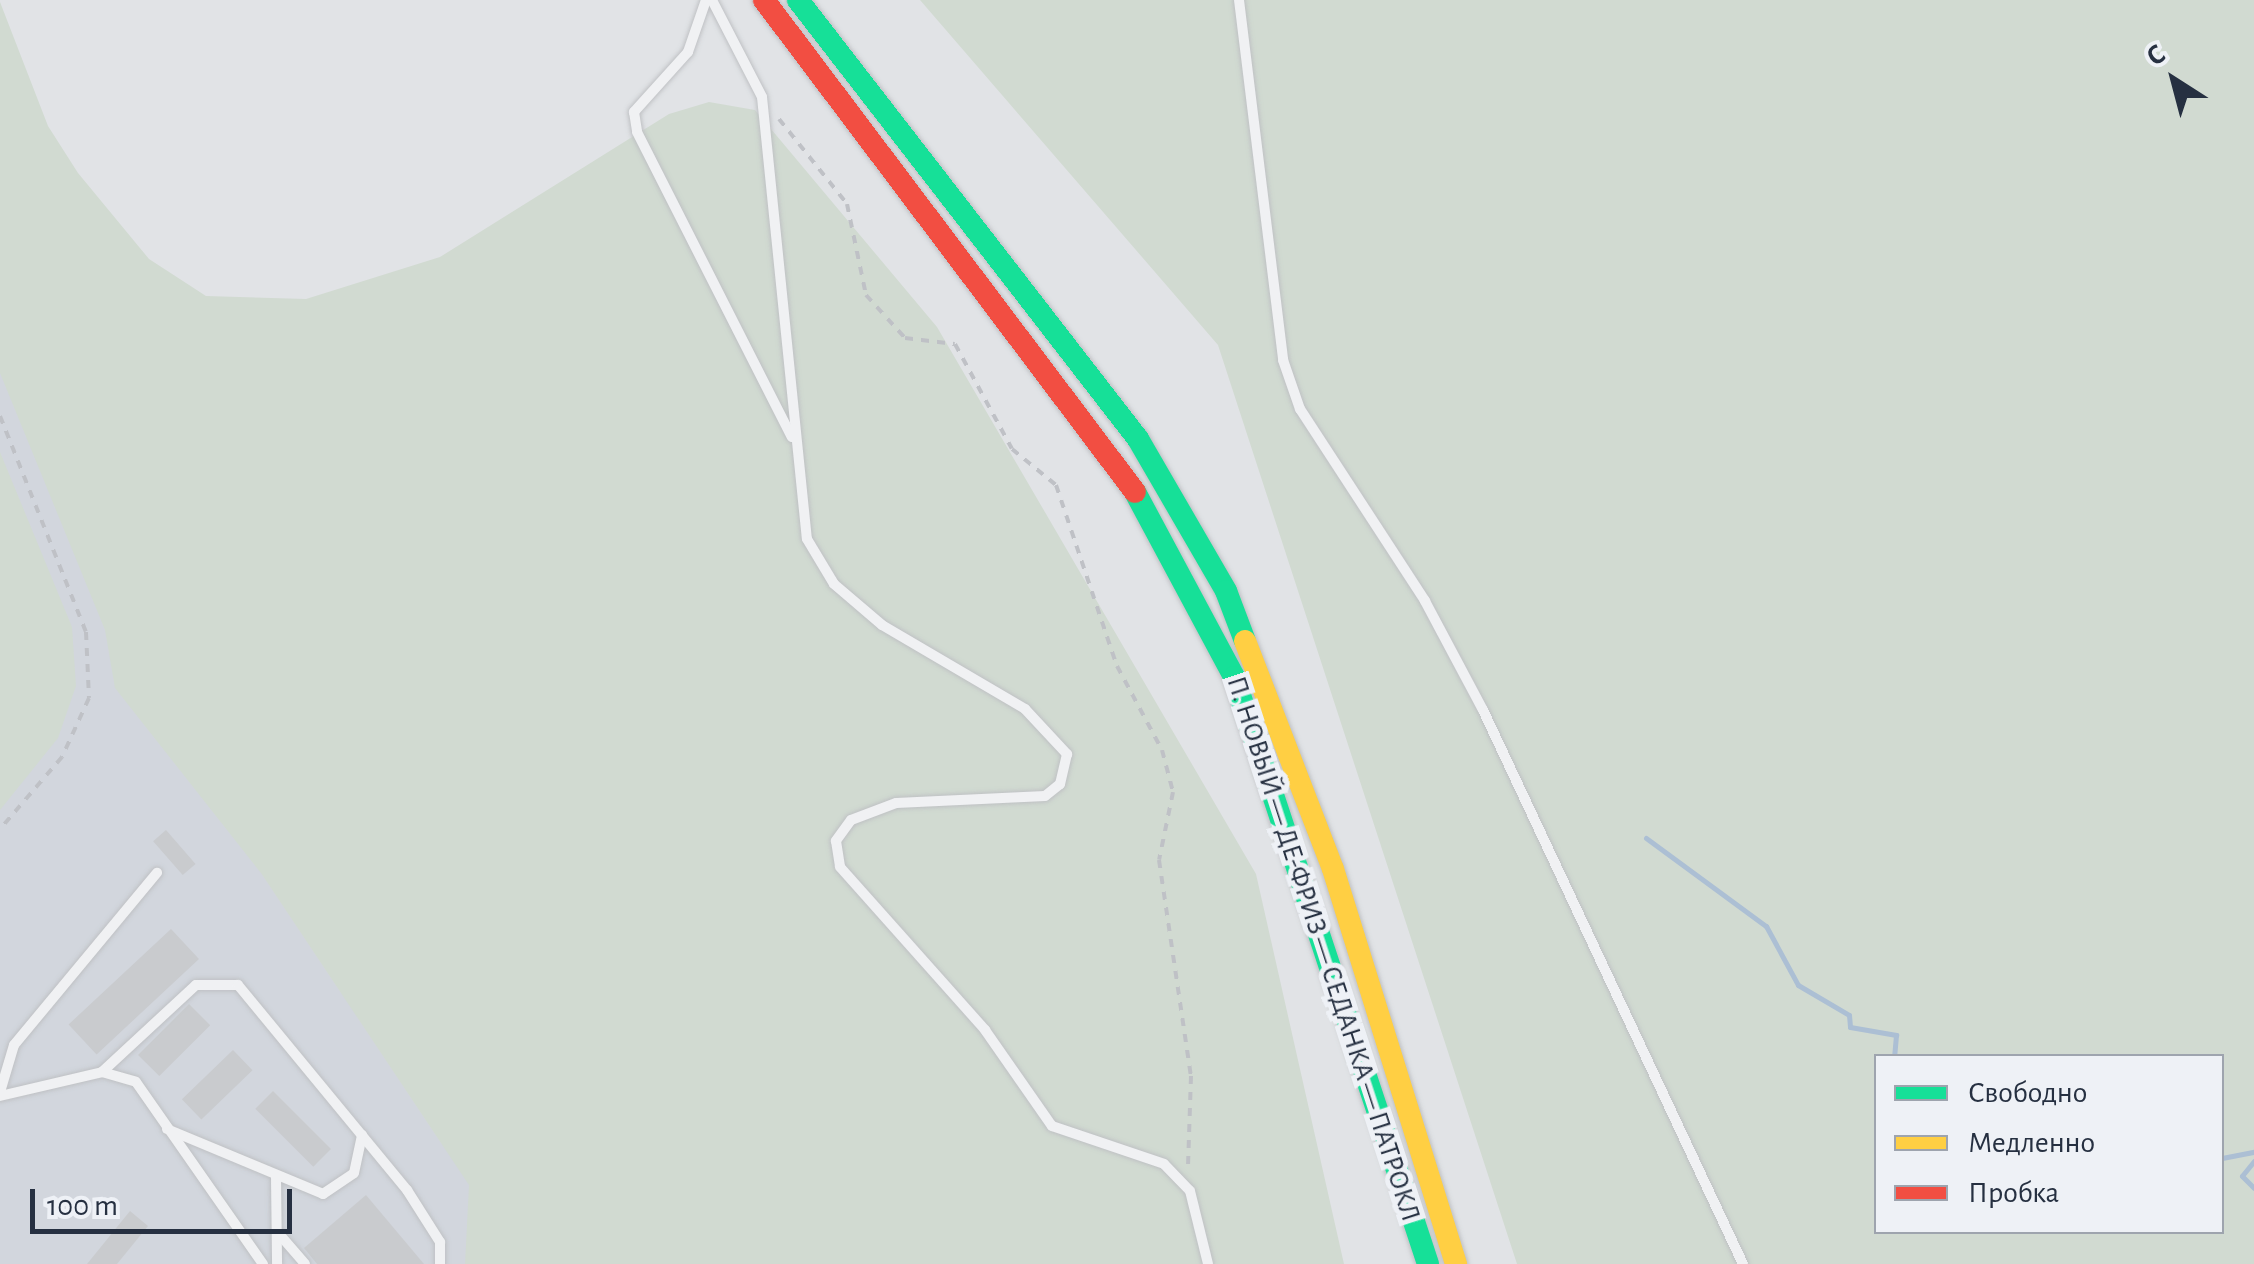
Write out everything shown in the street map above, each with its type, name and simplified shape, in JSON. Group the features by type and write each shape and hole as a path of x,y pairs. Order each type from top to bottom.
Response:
{"highway":[{"name":"П. НОВЫЙ — ДЕ-ФРИЗ — СЕДАНКА — ПАТРОКЛ","path":"764,0 1113,454 1198,601 1234,677 1306,881 1428,1264"},
{"name":"П. НОВЫЙ — ДЕ-ФРИЗ — СЕДАНКА — ПАТРОКЛ","path":"798,0 1138,439 1226,591 1333,870 1456,1264"}],"lane":[{"path":"709,0 762,97 806,538 834,584 882,625 1025,709 1067,754 1060,784 1045,796 896,803 851,820 836,840 840,868 985,1030 1052,1126 1164,1164 1190,1191 1208,1264"},
{"path":"709,0 688,52 634,112 636,132 796,444"},
{"path":"1238,0 1282,360 1300,409 1425,601 1483,710 1743,1264"},
{"path":"157,874 14,1045 0,1094 102,1072 136,1082 263,1264"},
{"path":"102,1072 196,986 238,985 430,1223 440,1264"},
{"path":"166,1128 306,1192 338,1187 360,1159 362,1135"},
{"path":"276,1176 278,1264"},
{"path":"280,1235 305,1264"}],"path":[{"path":"762,97 847,204 866,295 905,338 955,344 1012,448 1056,484 1117,666 1162,750 1172,792 1159,860 1191,1076 1190,1191"},
{"path":"0,416 86,632 89,698 62,757 0,829"}],"shaded area":[{"path":"920,0 2254,0 2254,1264 1517,1264 1218,345"},
{"path":"0,2 48,126 78,173 149,259 206,296 306,299 440,257 669,114 709,102 755,110 937,327 1256,874 1344,1264 465,1264 469,1185 261,873 115,688 105,630 0,373"},
{"path":"0,250 478,1171 508,1264 0,1264"},
{"path":"0,452 72,627 76,686 58,738 0,810"}],"building":[{"path":"166,830 196,864 183,875 153,841"},
{"path":"171,929 199,959 97,1054 69,1024"},
{"path":"189,1004 210,1025 159,1076 138,1055"},
{"path":"233,1050 252,1070 201,1119 182,1099"},
{"path":"273,1091 331,1149 313,1167 255,1109"},
{"path":"366,1195 424,1264 317,1264 304,1248"},
{"path":"130,1211 148,1226 117,1264 87,1264"}],"waterway":[{"path":"1646,838 1766,926 1798,985 1849,1015 1850,1027 1896,1035 1894,1054"},
{"path":"2224,1158 2254,1152"},
{"path":"2254,1161 2242,1176 2254,1188"}],"traffic: fast":[{"path":"798,0 1138,439 1226,591 1245,641"},
{"path":"1135,492 1234,677 1428,1264"}],"traffic: slow":[{"path":"1245,641 1333,869 1456,1264"}],"traffic: jam":[{"path":"764,0 1135,492"}]}
